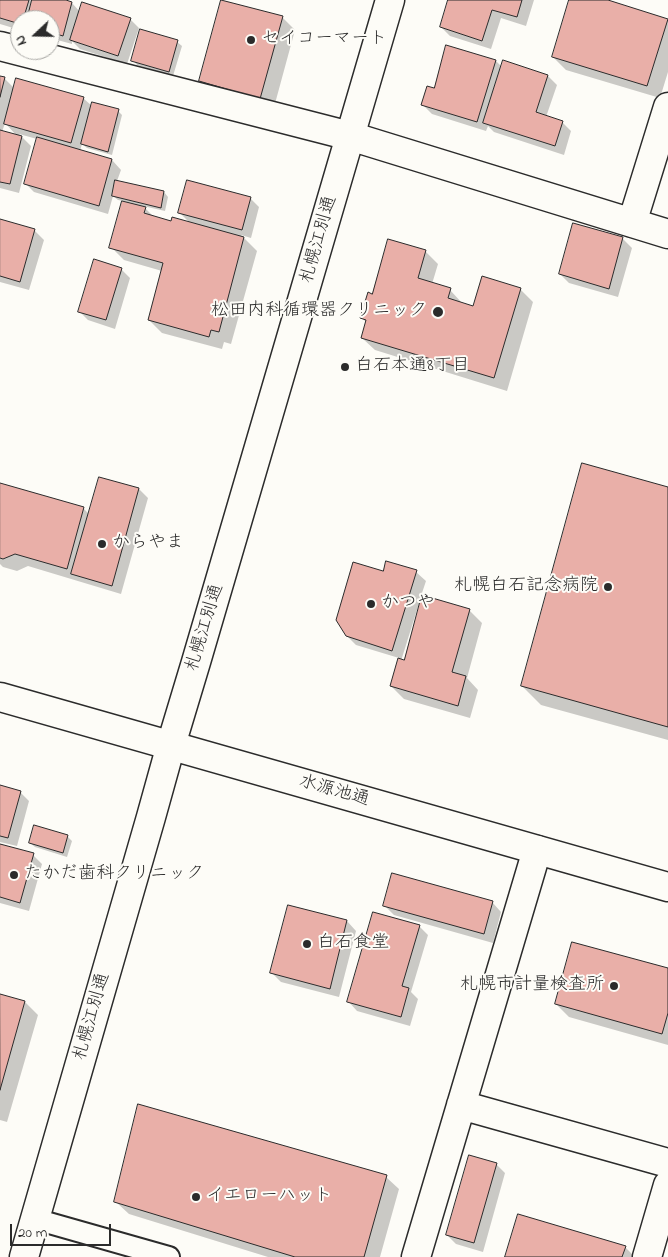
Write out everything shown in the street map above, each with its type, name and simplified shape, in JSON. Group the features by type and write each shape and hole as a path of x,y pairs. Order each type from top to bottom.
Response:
{"main road":[{"name":"札幌江別通","path":"24,1257 151,817 170,744 199,652 390,0"},
{"path":"0,46 350,136 668,234"},
{"path":"632,223 668,107"},
{"name":"水源池通","path":"0,697 668,887"},
{"path":"416,1257 537,850"},
{"path":"461,1105 668,1163"},
{"path":"647,1257 668,1184"}],"lane":[{"path":"35,1219 169,1257"}],"building":[{"path":"0,0 29,0 26,10 10,10 10,21 0,18"},
{"path":"32,0 66,0 72,2 63,36 60,35 60,10 30,10"},
{"path":"221,0 283,16 260,99 199,81"},
{"path":"448,0 522,0 517,17 492,10 482,41 440,27"},
{"path":"569,0 608,0 668,19 647,86 552,57"},
{"path":"82,2 131,18 118,56 70,40"},
{"path":"140,29 178,40 169,72 131,61"},
{"path":"446,45 496,60 477,122 421,105 427,86 434,88"},
{"path":"503,60 548,75 536,112 563,121 555,146 483,123"},
{"path":"0,76 5,77 0,97"},
{"path":"16,78 84,97 71,143 4,124"},
{"path":"92,102 119,109 108,152 81,144"},
{"path":"0,130 22,136 10,184 0,182"},
{"path":"37,137 112,159 99,206 24,184"},
{"path":"115,180 164,191 161,208 112,196"},
{"path":"187,180 251,197 242,230 178,213"},
{"path":"122,201 146,207 144,213 171,221 172,217 244,237 219,332 211,330 209,337 148,320 163,263 109,248"},
{"path":"0,219 35,229 20,282 0,276"},
{"path":"573,223 623,237 609,289 559,274"},
{"name":"松田内科循環器クリニック","path":"388,239 426,250 418,278 451,288 448,298 473,306 482,276 521,288 494,378 361,338 366,320 360,318 368,292 372,294"},
{"path":"94,259 122,268 106,320 78,312"},
{"name":"札幌白石記念病院","path":"582,463 668,487 668,727 521,686"},
{"path":"99,477 139,488 112,586 71,574"},
{"path":"0,483 84,507 67,569 15,554 3,559 0,558"},
{"path":"386,561 417,570 392,651 346,636 336,620 353,562 383,571"},
{"path":"422,595 470,609 452,672 466,676 458,706 390,686 398,658 404,660"},
{"path":"0,785 21,791 8,838 0,836"},
{"path":"34,825 68,835 63,853 29,843"},
{"name":"たかだ歯科クリニック","path":"0,844 34,853 20,903 0,897"},
{"path":"392,873 493,901 484,934 383,906"},
{"path":"288,905 347,920 330,989 270,973"},
{"path":"373,912 420,925 402,986 409,988 401,1017 347,1002"},
{"name":"札幌市計量検査所","path":"572,942 668,968 668,1013 662,1034 555,1004"},
{"path":"0,994 25,1001 0,1090"},
{"path":"138,1104 387,1175 364,1257 295,1257 114,1202"},
{"path":"469,1155 497,1163 474,1243 446,1235"},
{"path":"518,1214 626,1246 622,1257 505,1257"}],"place":[{"name":"セイコーマート","path":"251,40"},
{"name":"松田内科循環器クリニック","path":"438,312"},
{"name":"白石本通8丁目","path":"345,367"},
{"name":"からやま","path":"102,544"},
{"name":"札幌白石記念病院","path":"608,587"},
{"name":"かつや","path":"371,604"},
{"name":"たかだ歯科クリニック","path":"14,875"},
{"name":"白石食堂","path":"307,944"},
{"name":"札幌市計量検査所","path":"614,986"},
{"name":"イエローハット","path":"196,1197"}]}
